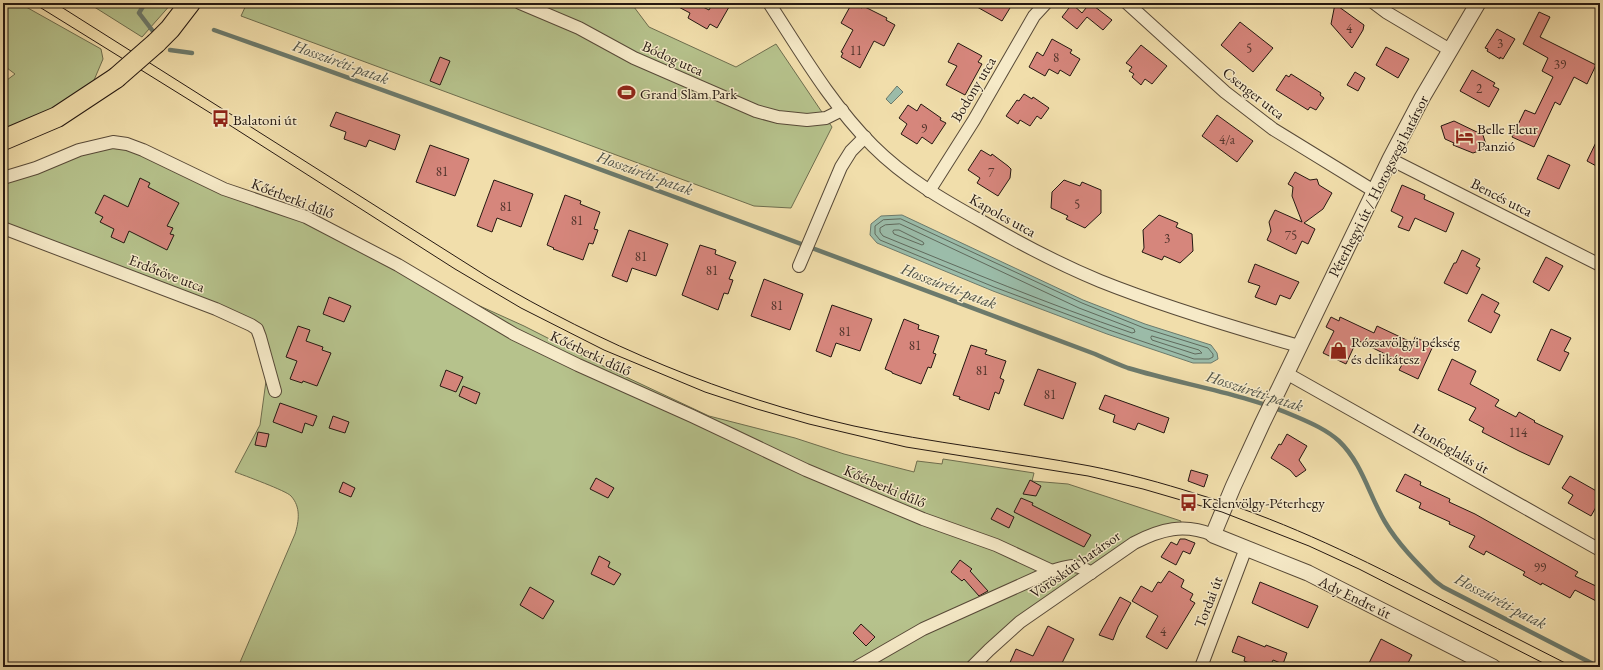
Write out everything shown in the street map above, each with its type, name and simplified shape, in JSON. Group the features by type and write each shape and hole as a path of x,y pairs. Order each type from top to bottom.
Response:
{"main road":[{"path":"3,140 57,117 116,78 170,29 190,3"}],"street":[{"name":"Bódog utca","path":"520,3 579,28 634,58 756,111 778,117 808,120 826,118 842,110"},
{"name":"Kapolcs utca","path":"769,3 825,88 842,110 865,137 904,173 928,192 1046,256 1099,280 1187,313 1299,346"},
{"name":"Bodony utca","path":"928,192 974,120 1034,16 1046,3"},
{"name":"Csenger utca","path":"1127,3 1225,92 1273,129 1374,191"},
{"path":"1374,3 1386,12 1450,50"},
{"name":"Péterhegyi út / Horogszegi határsor","path":"1213,535 1233,486 1262,424 1374,191 1422,98 1478,3"},
{"path":"801,261 843,163 851,151 865,137"},
{"name":"Kőérberki dűlő","path":"3,178 36,168 79,150 113,142 127,144 143,150 224,189 306,217 398,265 514,334 806,470 923,520 996,545 1052,571"},
{"name":"Bencés utca","path":"1390,159 1600,265"},
{"name":"Erdőtöve utca","path":"3,228 216,309 251,325 257,329 260,337 275,391"},
{"name":"Honfoglalás út","path":"1286,373 1600,550"},
{"name":"Vöröskúti határsor","path":"972,667 988,650 1020,622 1134,543 1149,535 1179,528 1190,528 1213,535"},
{"name":"Ady Endre út","path":"1213,535 1315,577 1493,667"},
{"name":"Tordai út","path":"1201,667 1246,548"},
{"path":"857,667 923,629 1052,571 1070,566 1081,566 1091,573"}],"green space":[{"path":"3,3 19,3 101,49 103,59 86,99 3,140 3,83 15,74 3,65"},
{"path":"88,3 172,3 142,37"},
{"name":"Grand Slam Park","path":"247,3 631,3 649,27 736,67 776,44 832,127 791,208 754,206 241,16"},
{"path":"113,142 306,217 429,283 524,326 609,369 709,416 795,438 844,454 914,472 917,461 942,464 943,459 1034,473 1032,481 1068,484 1181,521 1179,528 1149,535 1020,622 972,667 238,667 295,534 298,519 298,509 291,496 274,487 235,472 260,425 266,381 257,339 250,328 3,234 3,178"}],"water":[{"path":"897,86 903,92 891,104 886,99"},
{"path":"902,215 1083,300 1145,324 1211,345 1217,353 1218,359 1211,363 1193,363 1107,334 993,291 877,243 870,235 871,224 881,216"}],"building":[{"path":"671,3 695,3 709,10 713,3 729,3 727,6 729,7 717,28 710,24 707,29 688,18 690,13"},
{"path":"852,3 862,8 863,6 887,18 886,20 895,25 884,46 874,41 860,68 841,57 843,53 841,52 853,30 841,23"},
{"path":"970,3 1013,3 1002,21"},
{"path":"1090,3 1112,20 1103,30 1087,17 1077,29 1062,17 1072,4 1082,13"},
{"path":"1335,4 1364,25 1363,30 1352,48 1331,24"},
{"path":"1539,12 1550,17 1540,37 1596,65 1587,84 1574,77 1560,105 1555,102 1534,147 1512,137 1525,110 1535,114 1553,77 1542,71 1548,58 1523,44"},
{"path":"1240,22 1273,48 1253,72 1221,45"},
{"path":"1497,29 1515,39 1503,59 1500,57 1500,59 1487,51 1488,49 1485,48"},
{"path":"1052,39 1072,50 1070,53 1080,59 1070,76 1060,70 1058,74 1049,69 1045,76 1029,67 1037,52 1043,56"},
{"path":"958,43 982,56 978,62 982,64 965,95 946,85 957,66 948,62"},
{"path":"1141,45 1167,66 1152,84 1145,79 1141,85 1132,77 1134,74 1129,71 1132,67 1126,63"},
{"path":"1386,47 1409,59 1398,78 1376,65"},
{"path":"440,57 450,61 440,85 430,81"},
{"path":"1472,70 1495,83 1493,86 1499,89 1489,107 1460,91"},
{"path":"1355,72 1365,78 1358,91 1347,85"},
{"path":"1291,74 1321,93 1320,95 1324,98 1316,110 1310,107 1308,110 1276,90 1286,75 1289,77"},
{"path":"1024,94 1032,99 1033,97 1049,108 1041,119 1037,116 1030,126 1020,120 1018,124 1006,116 1017,100 1019,101"},
{"path":"921,104 941,118 940,120 946,123 932,144 922,137 917,144 901,134 907,124 899,118 908,105 917,111"},
{"path":"336,112 400,135 395,150 369,140 366,147 344,139 346,132 330,126"},
{"path":"1217,115 1253,141 1237,162 1202,136"},
{"name":"Belle Fleur Panzió","path":"1454,121 1483,135 1487,148 1473,153 1453,145 1454,143 1445,139 1441,126"},
{"path":"1600,134 1600,168 1587,161"},
{"path":"430,145 469,159 455,196 416,182"},
{"path":"981,150 991,156 992,154 1011,169 1010,178 998,196 977,183 980,178 968,170"},
{"path":"1548,155 1570,165 1559,189 1537,179"},
{"path":"1295,172 1310,180 1317,179 1319,185 1332,193 1323,209 1304,223 1315,229 1308,244 1302,241 1296,254 1267,240 1271,231 1269,222 1275,210 1302,222 1292,196 1293,187 1288,184"},
{"path":"140,178 150,183 148,187 179,203 167,226 173,228 170,234 174,235 167,250 129,231 124,243 111,237 114,229 100,222 103,217 95,213 104,195 128,207"},
{"path":"494,180 533,194 521,227 497,218 492,232 477,226"},
{"path":"1064,180 1080,186 1082,182 1101,190 1101,213 1085,228 1066,219 1068,216 1051,208 1052,192"},
{"path":"1402,185 1425,195 1424,199 1454,213 1446,232 1415,218 1409,231 1398,227 1403,217 1391,211"},
{"path":"565,195 581,201 580,204 600,212 594,229 598,230 593,244 589,243 583,260 553,249 554,248 547,245"},
{"path":"1159,215 1178,223 1176,227 1192,234 1193,251 1180,263 1164,256 1162,260 1142,252 1144,248 1143,230"},
{"path":"629,230 668,244 656,276 632,268 627,282 612,276"},
{"path":"700,245 716,250 715,254 736,262 729,279 733,280 728,294 724,293 718,310 682,295"},
{"path":"1462,250 1480,259 1476,266 1480,268 1467,294 1444,283"},
{"path":"1546,257 1563,266 1549,291 1533,282"},
{"path":"1255,264 1299,282 1290,299 1280,295 1276,305 1255,297 1260,286 1248,282"},
{"path":"764,279 803,294 790,330 751,316"},
{"path":"1482,294 1499,303 1494,312 1500,315 1491,333 1468,321"},
{"path":"329,297 351,306 344,322 323,314"},
{"path":"832,305 872,319 860,351 836,343 831,357 816,351"},
{"path":"1331,317 1339,321 1340,317 1374,333 1377,326 1413,343 1415,337 1433,346 1418,379 1399,370 1403,363 1357,340 1346,364 1323,353 1334,331 1326,327"},
{"path":"904,319 919,325 918,329 939,336 933,353 936,354 931,368 928,367 921,384 885,369"},
{"path":"298,326 310,330 306,341 323,347 322,350 331,353 317,386 303,381 302,383 290,379 297,361 286,357"},
{"path":"1551,329 1571,338 1564,351 1569,353 1560,371 1537,360"},
{"path":"971,345 987,350 985,354 1006,361 1000,378 1004,380 999,394 995,392 989,410 959,399 960,397 953,395"},
{"path":"1452,359 1476,371 1470,384 1499,400 1495,406 1516,417 1519,412 1535,421 1534,422 1563,436 1549,465 1482,432 1484,428 1469,420 1476,408 1438,390"},
{"path":"1038,369 1076,383 1063,419 1024,405"},
{"path":"446,370 463,377 456,392 440,386"},
{"path":"463,386 480,393 476,404 459,396"},
{"path":"1105,395 1169,418 1164,433 1138,423 1135,430 1113,422 1115,415 1099,409"},
{"path":"280,403 317,416 313,426 305,423 302,433 273,422"},
{"path":"333,416 349,422 345,433 329,428"},
{"path":"258,432 269,434 266,447 255,445"},
{"path":"1287,434 1307,446 1299,460 1306,470 1296,477 1290,470 1271,458"},
{"path":"1191,470 1208,475 1204,487 1188,481"},
{"path":"1405,474 1421,482 1420,485 1450,499 1449,502 1475,514 1578,572 1575,576 1600,588 1600,603 1575,590 1570,598 1523,575 1525,572 1486,551 1484,555 1469,547 1475,536 1449,524 1450,522 1419,508 1421,503 1396,491"},
{"path":"1570,476 1600,493 1600,500 1591,516 1568,503 1573,495 1562,488"},
{"path":"596,478 614,488 608,498 590,489"},
{"path":"1030,480 1041,486 1036,496 1023,494"},
{"path":"343,482 355,488 351,497 339,492"},
{"path":"1021,498 1091,535 1084,547 1014,512"},
{"path":"997,508 1014,517 1009,528 991,519"},
{"path":"1180,539 1185,539 1195,543 1190,554 1183,551 1176,565 1161,557 1171,542 1177,545"},
{"path":"599,556 610,562 608,567 621,574 614,585 591,574"},
{"path":"960,560 972,569 970,571 988,591 979,596 964,579 962,581 951,572"},
{"path":"1169,571 1184,580 1181,587 1193,594 1190,600 1195,603 1167,649 1146,637 1158,616 1132,601 1141,586 1152,592 1158,582 1161,583"},
{"path":"1260,582 1318,606 1308,628 1252,603"},
{"path":"530,587 554,601 543,619 520,605"},
{"path":"1120,597 1131,603 1113,640 1099,635"},
{"path":"861,624 875,637 866,646 853,633"},
{"path":"1048,626 1074,639 1060,667 1008,667 1016,649 1033,656"},
{"path":"1238,636 1265,647 1266,645 1287,653 1283,664 1273,660 1270,667 1260,667 1244,661 1245,657 1232,652"},
{"path":"1381,639 1412,655 1406,667 1367,667"}],"waterway":[{"path":"145,3 139,13 152,30"},
{"name":"Hosszúréti-patak","path":"214,30 655,190 1095,354 1128,368 1235,395 1277,409 1319,427 1339,441 1354,459 1379,512 1390,530 1408,553 1435,581 1443,587 1599,667"},
{"path":"170,50 192,53"}],"tram line":[{"path":"33,3 220,119 455,269 521,308 604,350 705,392 809,424 906,447 1088,476 1143,489 1222,512 1309,546 1359,569 1551,667"},
{"path":"55,3 488,277 619,346 711,384 806,414 883,432 1103,469 1157,482 1226,503 1340,549 1573,667"}],"place":[{"name":"Grand Slam Park","path":"627,93"},
{"name":"Balatoni út","path":"220,119"},
{"name":"Belle Fleur Panzió","path":"1464,137"},
{"name":"Rózsavölgyi pékség és delikátesz","path":"1338,350"},
{"name":"Kelenvölgy-Péterhegy","path":"1189,502"}]}
